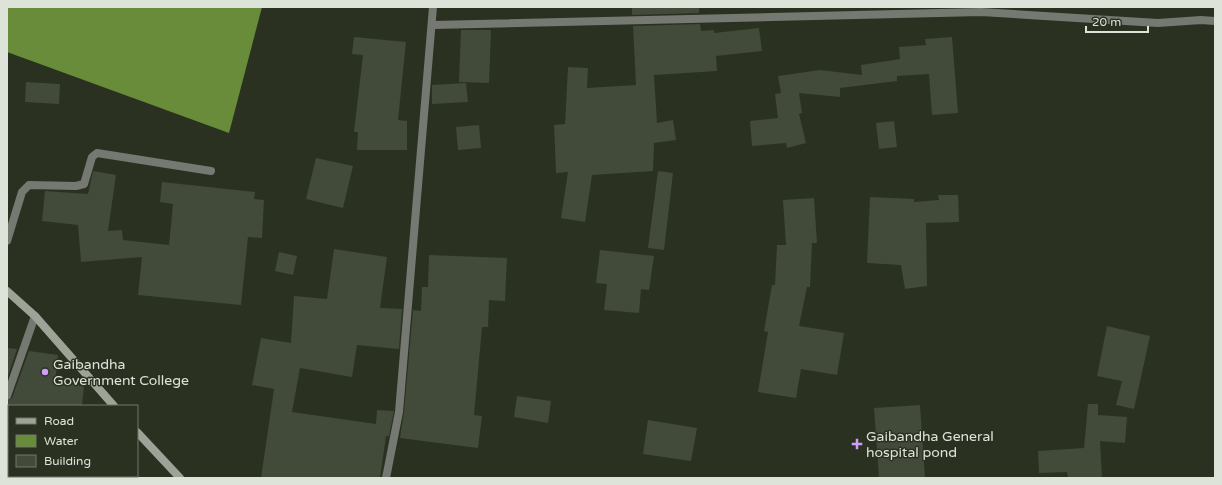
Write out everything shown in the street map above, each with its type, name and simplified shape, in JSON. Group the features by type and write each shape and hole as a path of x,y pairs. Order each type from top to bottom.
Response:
{"main road":[{"path":"7,291 35,316 113,405"},
{"path":"138,433 180,478"}],"street":[{"path":"386,478 399,412 433,25 433,7"},
{"path":"433,25 982,12 1158,22 1201,20 1215,21"},
{"path":"7,241 22,192 29,185 76,186 84,184 92,157 97,153 211,171"},
{"path":"7,396 35,316"}],"water":[{"path":"7,7 262,7 229,133 7,52"}],"building":[{"path":"632,7 699,7 699,13 632,15"},
{"path":"700,24 701,31 714,30 714,33 759,28 762,51 716,56 717,71 654,75 657,123 673,120 676,140 654,143 653,171 592,175 585,222 561,218 568,172 556,173 554,125 565,124 568,67 588,68 587,88 636,85 633,26"},
{"path":"461,30 491,30 489,83 459,82"},
{"path":"354,37 406,42 398,120 407,121 407,150 357,150 358,132 354,132 363,55 352,54"},
{"path":"952,37 958,113 932,115 929,74 897,76 897,81 840,88 840,97 799,93 802,113 799,114 806,143 787,148 786,143 752,146 750,121 778,118 775,94 781,93 778,76 820,70 862,75 861,65 900,59 899,47 926,45 925,39"},
{"path":"26,82 60,84 59,104 25,102"},
{"path":"466,83 468,102 432,104 432,85"},
{"path":"894,121 897,147 879,149 876,123"},
{"path":"479,125 481,148 458,150 456,127"},
{"path":"316,158 353,166 343,208 306,199"},
{"path":"93,171 116,175 108,231 122,230 123,240 169,245 173,204 160,202 162,182 255,192 254,199 264,200 262,238 248,237 241,305 138,295 142,257 81,262 78,225 42,221 45,191 88,194"},
{"path":"658,171 673,173 664,250 648,248"},
{"path":"938,195 958,195 959,222 926,223 927,286 905,289 901,265 867,263 870,197 914,199 914,202 939,200"},
{"path":"814,198 817,243 812,243 810,287 807,287 799,326 844,333 837,375 801,369 796,398 758,392 768,332 764,331 772,285 775,285 777,245 786,245 783,200"},
{"path":"334,249 387,257 380,308 402,309 399,349 357,345 352,377 300,368 292,412 376,424 377,410 394,411 389,436 386,436 380,478 261,478 274,389 252,385 261,338 291,343 294,296 327,299"},
{"path":"600,250 654,256 649,290 641,289 639,313 604,310 607,284 596,283"},
{"path":"279,252 297,256 293,275 275,271"},
{"path":"429,255 507,258 505,301 489,300 488,327 482,327 474,415 482,416 478,448 400,438 404,412 413,310 421,311 422,287 428,287"},
{"path":"1107,326 1150,336 1134,409 1116,405 1122,381 1097,376"},
{"path":"7,348 17,349 7,379"},
{"name":"Gaibandha Government College","path":"29,351 58,355 55,382 84,386 82,405 7,406 7,401 12,398"},
{"path":"517,396 551,401 548,423 514,417"},
{"path":"1088,404 1098,404 1098,415 1127,417 1125,443 1100,441 1102,478 1068,478 1067,472 1039,473 1038,451 1084,448"},
{"path":"920,405 925,478 879,478 874,408"},
{"path":"648,420 697,428 691,461 643,454"}],"place":[{"name":"Gaibandha Government College","path":"45,372"},
{"name":"Gaibandha General hospital pond","path":"857,444"}]}
